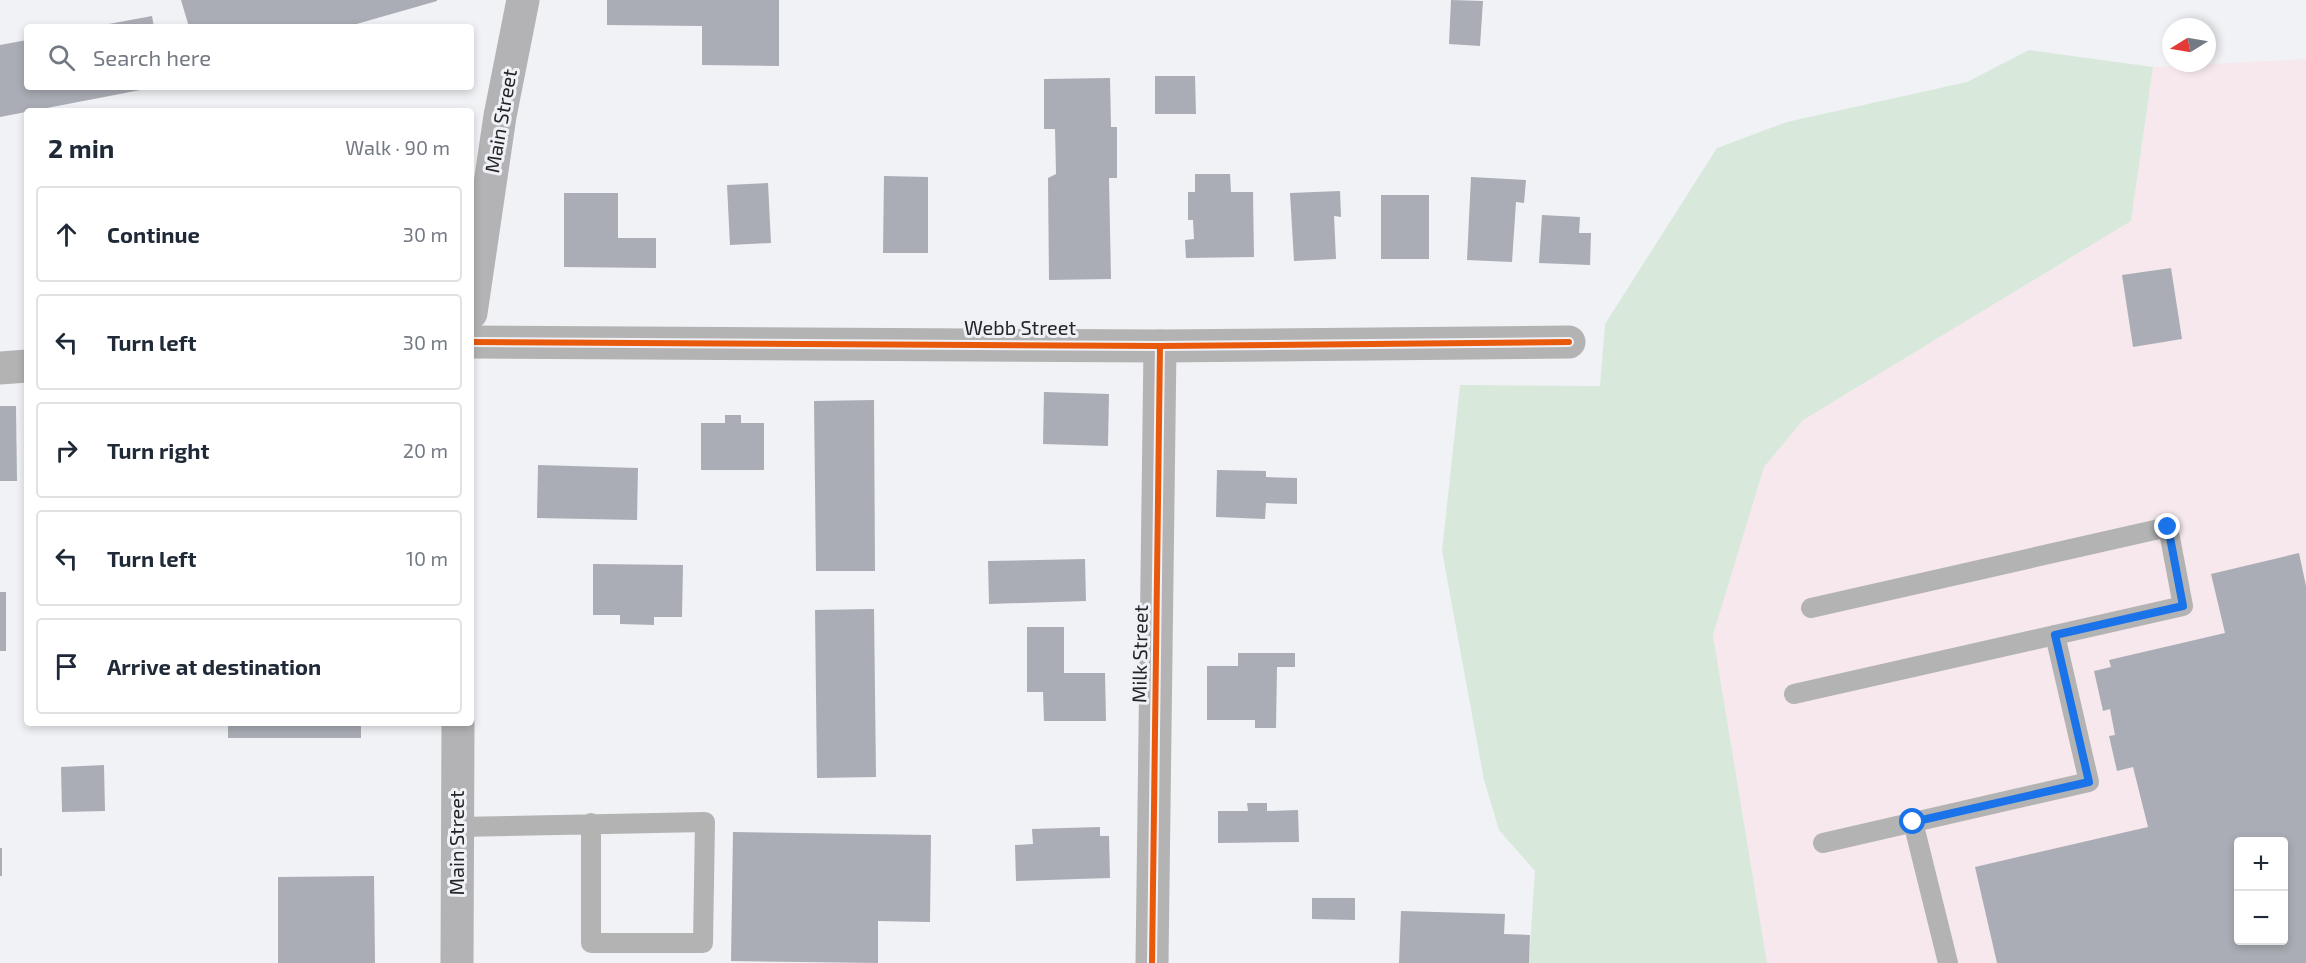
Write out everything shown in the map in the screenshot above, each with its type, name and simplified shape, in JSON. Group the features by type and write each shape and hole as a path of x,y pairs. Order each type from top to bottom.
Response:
{"main road":[{"name":"Main Street","path":"474,293 500,116 523,0"},
{"name":"Main Street","path":"457,963 458,726"}],"street":[{"name":"Webb Street","path":"474,342 1160,346 1569,342"},
{"name":"Milk Street","path":"1152,963 1160,346"},
{"path":"0,368 24,366"}],"lane":[{"path":"1794,694 2183,606 2168,527 1811,608"},
{"path":"1823,843 2089,782 2055,635"},
{"path":"457,827 591,823 705,822 703,943 591,943 591,823"},
{"path":"1913,822 1948,963"}],"shaded area":[{"path":"2306,59 2306,963 1767,963 1713,635 1764,467 1802,420 2131,221 2153,67 2162,67 2162,72 2216,72 2216,64"}],"green space":[{"path":"2029,50 2153,67 2131,221 1803,420 1764,467 1713,635 1767,963 1529,963 1535,871 1499,830 1484,780 1442,551 1460,385 1600,386 1605,324 1717,148 1787,122 1967,82"}],"building":[{"path":"181,0 437,0 356,24 188,24"},
{"path":"607,0 779,0 779,66 702,65 702,26 607,25"},
{"path":"1451,0 1483,1 1480,46 1449,44"},
{"path":"152,16 153,24 109,24"},
{"path":"24,41 24,90 141,90 47,108 24,108 24,112 0,117 0,45"},
{"path":"1155,76 1195,76 1196,114 1155,114"},
{"path":"1110,78 1111,127 1117,127 1117,178 1109,178 1111,279 1049,280 1048,178 1056,174 1055,129 1044,129 1044,79"},
{"path":"1195,174 1230,174 1231,192 1253,192 1254,257 1186,258 1185,240 1194,239 1193,220 1188,220 1188,192 1195,192"},
{"path":"884,176 928,177 928,253 883,253"},
{"path":"1471,177 1526,180 1524,203 1516,202 1512,262 1467,260"},
{"path":"768,183 771,243 730,245 727,185"},
{"path":"1340,191 1341,217 1334,216 1336,259 1294,261 1290,193"},
{"path":"564,193 618,193 618,238 656,238 656,268 564,267"},
{"path":"1381,195 1429,195 1429,259 1381,259"},
{"path":"1542,215 1580,217 1579,233 1591,233 1590,265 1539,263"},
{"path":"2171,268 2182,339 2133,347 2122,275"},
{"path":"1044,392 1109,394 1108,446 1043,444"},
{"path":"874,400 875,571 816,571 814,401"},
{"path":"0,406 16,406 17,481 0,481"},
{"path":"725,415 741,415 741,423 764,423 764,470 701,470 701,423 725,423"},
{"path":"538,465 638,468 637,520 537,518"},
{"path":"1217,470 1266,471 1266,477 1297,478 1297,504 1266,503 1265,519 1216,517"},
{"path":"2299,553 2306,586 2306,963 1997,963 1975,867 2148,827 2133,767 2117,771 2109,736 2115,735 2110,709 2103,711 2094,671 2111,667 2109,660 2225,633 2211,574"},
{"path":"1085,559 1086,601 989,604 988,561"},
{"path":"593,564 683,565 682,617 654,617 654,625 620,624 620,615 593,615"},
{"path":"0,592 6,592 6,651 0,651"},
{"path":"874,609 876,777 817,778 815,610"},
{"path":"1027,627 1064,627 1064,673 1105,673 1106,721 1044,721 1043,692 1027,692"},
{"path":"1238,653 1295,653 1295,667 1277,667 1276,728 1255,728 1255,720 1207,720 1207,666 1238,666"},
{"path":"228,726 361,726 361,738 228,738"},
{"path":"104,765 105,811 62,812 61,767"},
{"path":"1247,803 1267,803 1267,811 1298,810 1299,842 1218,843 1218,811 1248,811"},
{"path":"1100,827 1100,836 1109,836 1110,878 1016,881 1015,845 1033,844 1032,829"},
{"path":"733,832 931,835 930,922 878,921 878,963 731,961"},
{"path":"0,848 2,848 2,876 0,876"},
{"path":"374,876 375,963 278,963 278,877"},
{"path":"1312,898 1355,898 1355,920 1312,919"},
{"path":"1401,911 1505,914 1504,934 1530,935 1529,963 1399,963"}],"cycle path":[{"path":"474,342 1160,346 1569,342"},
{"path":"1152,963 1160,346"}],"route":[{"path":"1913,822 2089,782 2055,635 2183,606 2168,527"}]}
